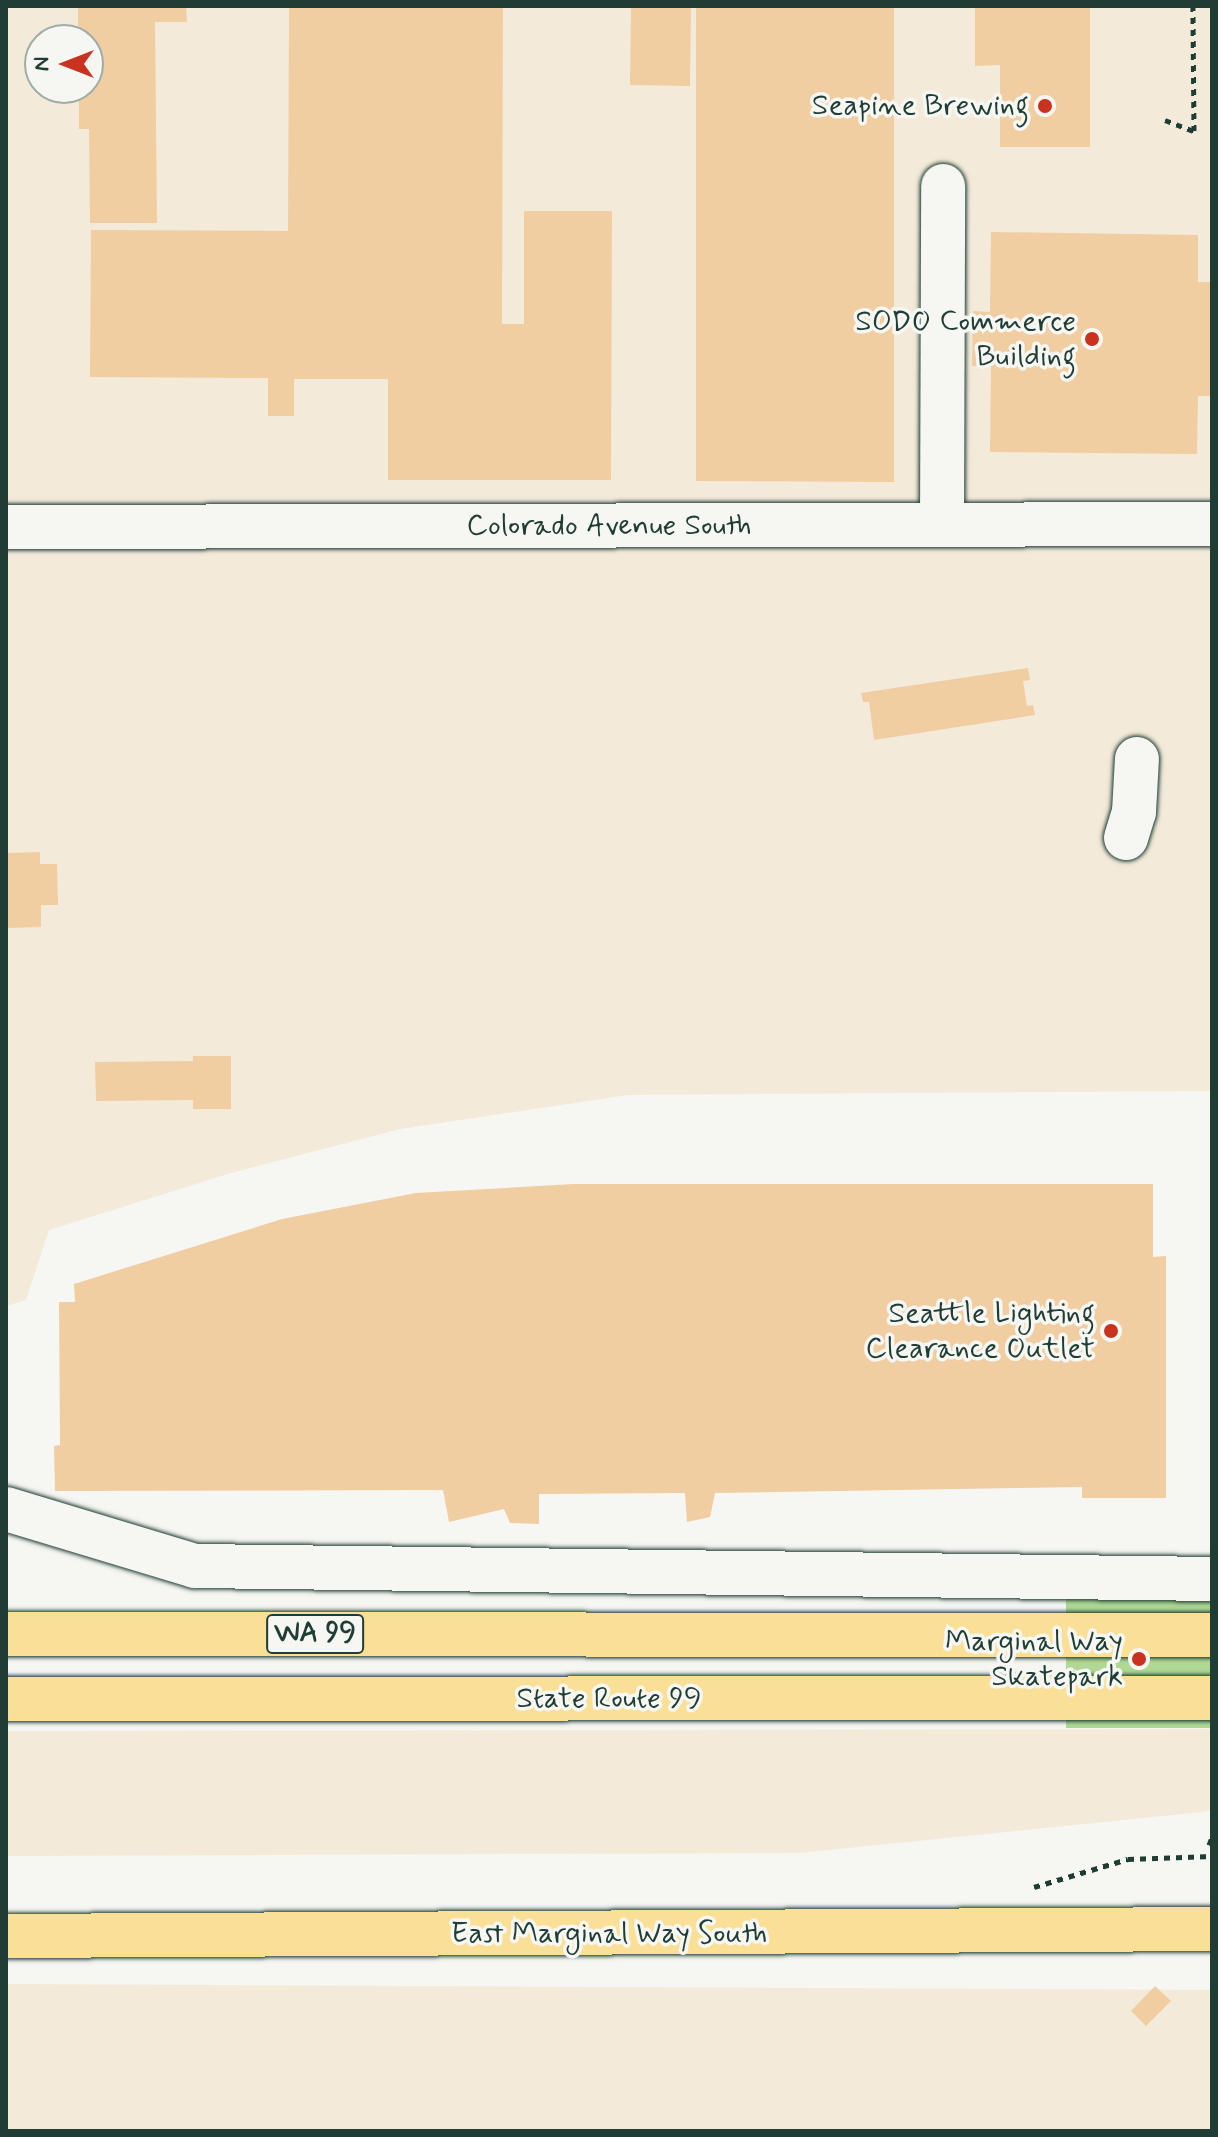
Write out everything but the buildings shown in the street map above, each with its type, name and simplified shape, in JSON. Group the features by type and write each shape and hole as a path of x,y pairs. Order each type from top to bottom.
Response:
{"main road":[{"name":"WA 99","path":"6,1634 1212,1635"},
{"name":"State Route 99","path":"6,1699 1212,1698"},
{"name":"East Marginal Way South","path":"6,1936 1212,1929"}],"street":[{"path":"942,525 943,186"},
{"name":"Colorado Avenue South","path":"6,527 1212,524"},
{"path":"1126,838 1134,812 1137,759"},
{"path":"6,1509 195,1566 1212,1579"}],"path":[{"path":"1165,120 1194,131 1193,6"},
{"path":"1209,1845 1212,1837"}],"shaded area":[{"path":"6,6 1212,6 1212,1091 628,1095 400,1129 231,1173 49,1230 26,1300 6,1306"},
{"path":"1212,1729 1212,1810 1202,1812 799,1853 6,1856 6,1731"},
{"path":"6,1984 1212,1990 1212,2131 6,2131"}],"green space":[{"name":"Marginal Way Skatepark","path":"1066,1590 1212,1590 1212,1728 1066,1728"}],"place":[{"name":"Seapine Brewing","path":"1045,106"},
{"name":"SODO Commerce Building","path":"1092,339"},
{"name":"Seattle Lighting Clearance Outlet","path":"1111,1331"},
{"name":"Marginal Way Skatepark","path":"1139,1659"}]}
